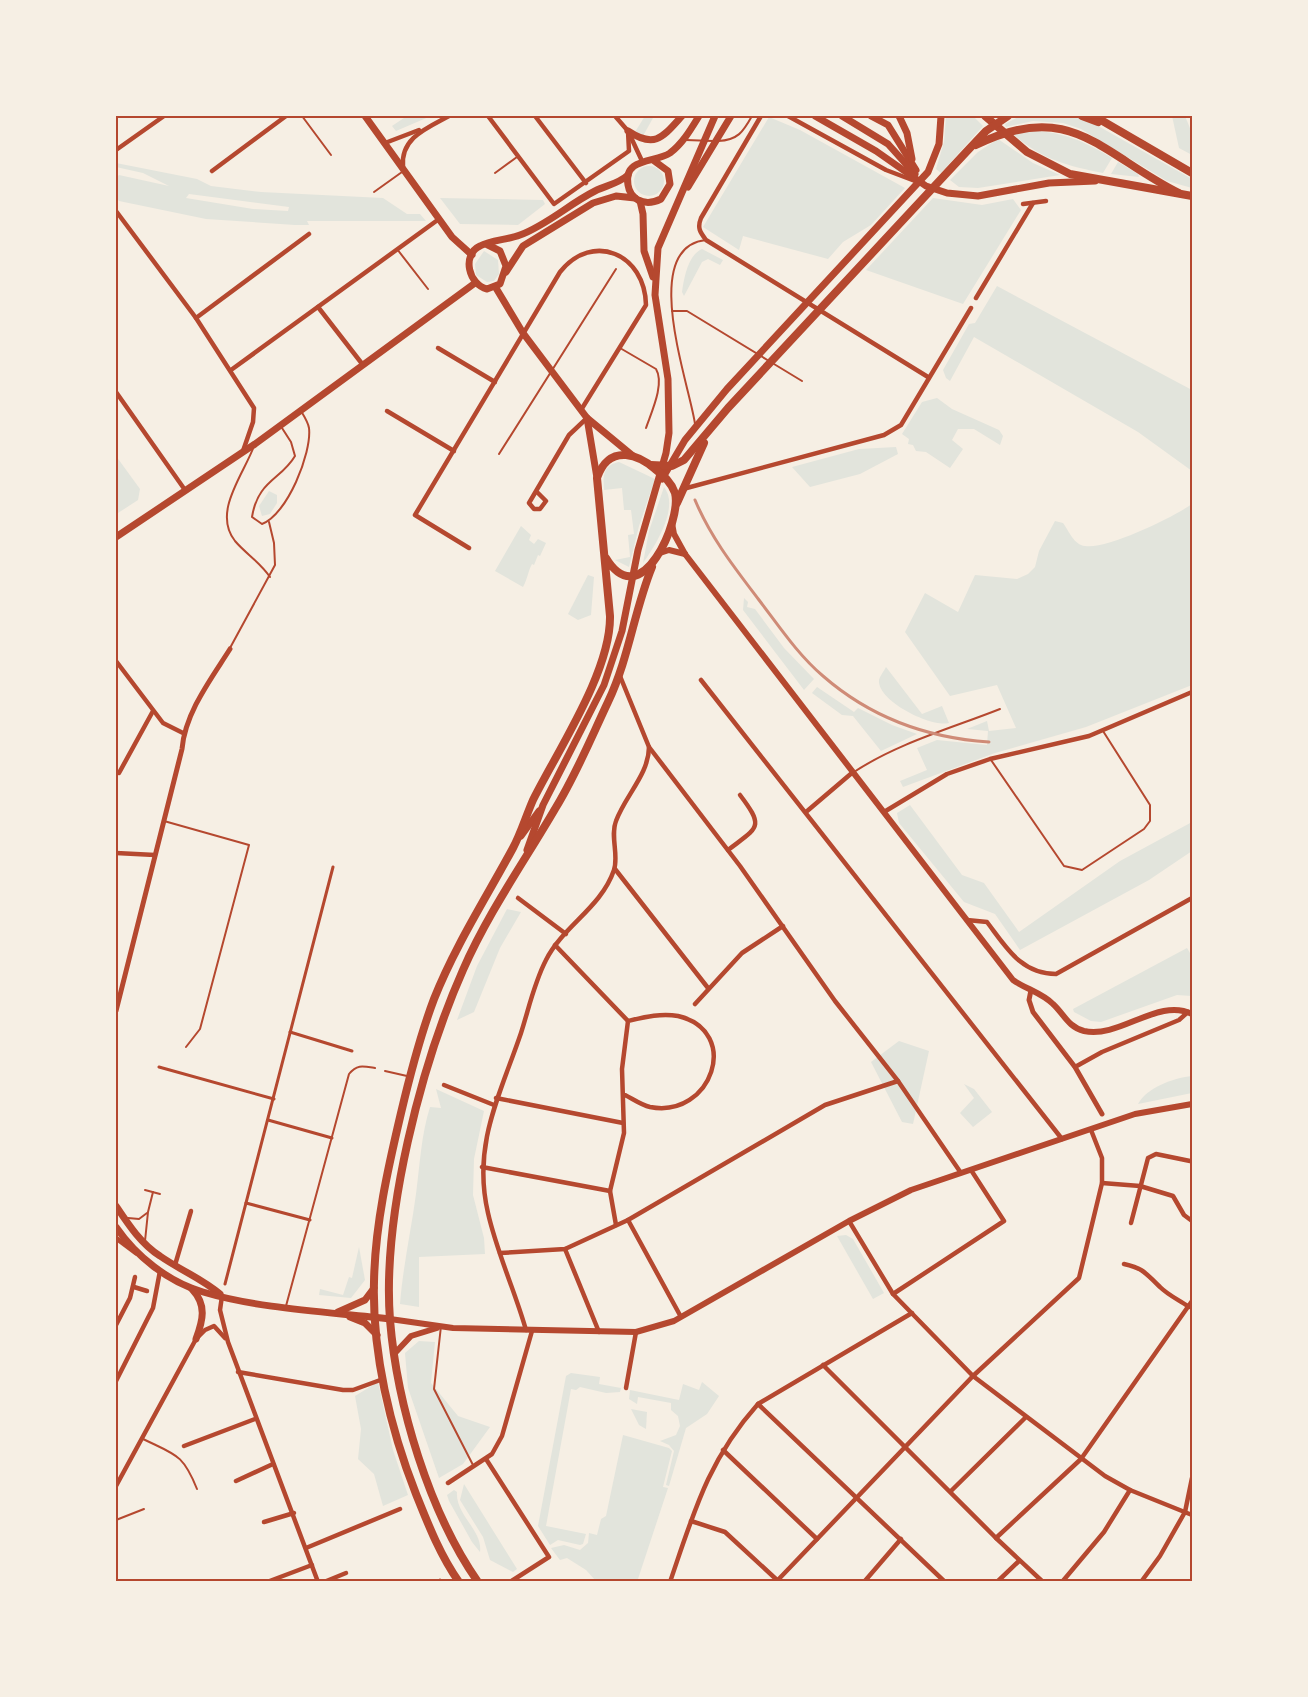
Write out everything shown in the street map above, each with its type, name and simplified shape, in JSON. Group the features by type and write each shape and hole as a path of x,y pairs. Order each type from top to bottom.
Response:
{"highway":[{"path":"985,116 1012,141 1044,162 1070,174 1192,196"},
{"path":"1082,116 1108,126"},
{"path":"1094,116 1192,172"},
{"path":"651,465 679,464 970,148 1005,117"},
{"path":"970,148 1010,130 1047,127 1083,135 1179,193"},
{"path":"478,1581 462,1556 424,1470 406,1407 390,1319 391,1270 398,1196 424,1080 438,1031 463,971 526,852 568,786 621,676 642,591 660,553 675,505 710,430"},
{"path":"459,1581 443,1556 408,1475 383,1379 374,1288 383,1201 410,1077 446,971 514,845 532,802 599,667 606,646 610,628 606,558 597,478 603,463 621,455 633,456 651,465 670,481 675,495 675,505"},
{"path":"606,558 625,575 640,575 652,566"}],"main road":[{"path":"365,116 452,237 472,255"},
{"path":"628,131 643,140 655,140 666,134 682,116"},
{"path":"496,288 487,289 475,283 470,272 472,255 480,246 535,228 596,190 619,182 642,161 653,160 672,152 683,141 699,116"},
{"path":"526,852 543,805 604,685 615,657 638,550 666,453 670,408 656,308 655,282 658,248 715,116"},
{"path":"679,202 731,116"},
{"path":"815,116 876,151 924,184 946,193 978,196 1048,183 1100,180"},
{"path":"842,116 888,144 924,184"},
{"path":"871,116 888,125 924,184"},
{"path":"899,116 907,133 913,165"},
{"path":"652,501 685,440 709,411 928,172 939,144 941,116"},
{"path":"496,288 524,246 594,203 616,196 654,202 668,190 668,171 653,160"},
{"path":"628,175 628,189 637,200 643,214 644,251 655,282"},
{"path":"486,244 500,251 506,266 505,274"},
{"path":"116,537 255,444 475,283"},
{"path":"496,288 523,333 587,418 633,456"},
{"path":"587,418 597,478"},
{"path":"671,519 674,534 685,554 1007,974 1055,1005 1074,1027 1085,1031 1097,1032 1118,1028 1168,1011 1190,1013"},
{"path":"660,553 669,550 685,554"},
{"path":"514,845 543,805"},
{"path":"116,1227 140,1256 160,1271 201,1292 286,1306 441,1326 636,1332 681,1317 849,1221 910,1190 1135,1114 1192,1104"},
{"path":"116,1206 145,1244 205,1282 222,1296"},
{"path":"189,1286 200,1297 203,1308 196,1340"},
{"path":"336,1313 365,1300 374,1288"},
{"path":"336,1313 365,1323 377,1336"},
{"path":"395,1353 411,1336 441,1326"}],"street":[{"path":"116,150 164,116"},
{"path":"212,171 286,116"},
{"path":"385,143 449,116"},
{"path":"488,116 554,204 628,151 628,131"},
{"path":"536,116 586,183"},
{"path":"615,116 628,131 642,161"},
{"path":"761,116 700,218 699,230 706,240 928,377"},
{"path":"788,116 886,170 924,184"},
{"path":"404,169 402,154 405,146 427,127"},
{"path":"1023,204 1046,201"},
{"path":"976,298 1033,203"},
{"path":"116,211 196,318 254,408 253,422 242,453"},
{"path":"231,370 397,249 438,216"},
{"path":"196,318 309,234"},
{"path":"469,548 415,515 523,333 567,264 586,253 609,253 623,257 634,266 642,280 646,297 645,310 581,410"},
{"path":"318,307 363,365"},
{"path":"682,489 884,435 902,425 928,377 971,308"},
{"path":"438,348 495,382"},
{"path":"116,392 185,490"},
{"path":"387,411 454,451"},
{"path":"536,491 569,435 587,418"},
{"path":"116,1011 182,749 183,733 197,704 230,649"},
{"path":"116,661 153,711 169,727 183,733"},
{"path":"621,676 649,747 728,850 835,1001 898,1081 961,1173"},
{"path":"700,680 1062,1139"},
{"path":"884,812 947,774 990,759 1055,745 1103,731 1192,692"},
{"path":"119,773 153,711"},
{"path":"448,1484 492,1454 502,1436 529,1330 487,1212 482,1167 494,1105 521,1033 537,978 555,945 596,904 615,868 613,830 649,756 649,747"},
{"path":"806,812 853,772"},
{"path":"728,850 752,832 756,821 756,817 740,795"},
{"path":"116,853 155,855"},
{"path":"225,1284 333,867"},
{"path":"615,868 708,988"},
{"path":"518,898 566,934"},
{"path":"967,920 987,922 1021,965 1042,974 1056,974 1192,898"},
{"path":"695,1004 742,953 783,926"},
{"path":"555,945 628,1021"},
{"path":"1031,990 1029,1000 1033,1012 1075,1067 1102,1114"},
{"path":"1075,1067 1102,1052 1179,1020 1190,1013"},
{"path":"625,1095 647,1106 679,1106 706,1084 712,1070 712,1042 705,1031 684,1018 658,1015 628,1021"},
{"path":"616,1225 610,1191 613,1171 622,1144 622,1101 625,1095 622,1069 628,1021"},
{"path":"290,1032 352,1051"},
{"path":"159,1067 274,1099"},
{"path":"500,1253 565,1249 628,1220 825,1105 898,1081"},
{"path":"444,1085 494,1105"},
{"path":"496,1098 623,1124"},
{"path":"268,1120 332,1138"},
{"path":"691,1521 725,1532 776,1581 972,1376 1079,1278 1102,1183 1102,1158 1091,1130"},
{"path":"1131,1223 1148,1158 1156,1154 1190,1161"},
{"path":"482,1167 610,1191"},
{"path":"893,1294 1004,1221 971,1170"},
{"path":"1102,1183 1140,1186 1173,1196 1184,1215 1192,1221"},
{"path":"246,1203 310,1220"},
{"path":"176,1265 191,1211"},
{"path":"628,1220 681,1317"},
{"path":"849,1221 893,1294 972,1376 1081,1459 1130,1490 1192,1515"},
{"path":"116,1238 140,1256"},
{"path":"565,1249 599,1332"},
{"path":"1124,1264 1139,1267 1149,1274 1159,1286 1188,1307"},
{"path":"116,1381 153,1308 160,1271"},
{"path":"116,1325 134,1287 135,1277"},
{"path":"134,1287 147,1291"},
{"path":"222,1296 220,1310 238,1372 294,1513 318,1581"},
{"path":"996,1538 1081,1459 1192,1301"},
{"path":"670,1581 705,1482 723,1450 758,1404 912,1313"},
{"path":"116,1486 196,1340 205,1330 214,1326 228,1342"},
{"path":"626,1388 636,1332"},
{"path":"823,1365 906,1445 1019,1561 1043,1581"},
{"path":"238,1372 343,1390 353,1390 383,1379"},
{"path":"758,1404 945,1581"},
{"path":"951,1491 1026,1418"},
{"path":"184,1446 255,1419"},
{"path":"723,1450 817,1539"},
{"path":"486,1459 549,1557 518,1580 510,1581"},
{"path":"236,1481 273,1464"},
{"path":"1141,1581 1160,1556 1185,1512 1192,1478"},
{"path":"1062,1581 1104,1532 1130,1490"},
{"path":"306,1548 400,1509"},
{"path":"264,1522 294,1513"},
{"path":"864,1581 901,1539"},
{"path":"997,1581 1019,1561"},
{"path":"267,1581 312,1564"},
{"path":"324,1581 346,1573"}],"lane":[{"path":"302,116 331,155"},
{"path":"683,141 728,141 742,135 752,116"},
{"path":"495,173 519,156"},
{"path":"374,192 404,169"},
{"path":"698,445 693,412 674,334 673,280 680,256 690,244 706,240"},
{"path":"397,249 428,289"},
{"path":"499,454 616,269"},
{"path":"672,311 687,311 802,381"},
{"path":"620,348 656,369 659,375 654,403 646,428"},
{"path":"280,426 291,442 295,456 270,480 255,504 252,517 256,522 262,524 269,522 282,509 292,490 306,452 309,430 301,411"},
{"path":"255,444 233,490 226,520 235,541 261,564 270,577"},
{"path":"230,649 275,565 275,551 269,522"},
{"path":"853,772 869,762 915,742 1000,710"},
{"path":"990,759 1064,866 1082,870 1144,829 1150,821 1150,805 1103,731"},
{"path":"164,821 249,844 200,1029 186,1047"},
{"path":"286,1306 349,1074 354,1068 362,1066 375,1068"},
{"path":"385,1071 424,1080"},
{"path":"145,1190 160,1194"},
{"path":"145,1244 147,1212 153,1192"},
{"path":"122,1216 139,1219 147,1212"},
{"path":"441,1326 434,1389 474,1468"},
{"path":"143,1438 178,1456 187,1464 197,1489"},
{"path":"116,1520 144,1509"}],"shaded area":[{"path":"407,116 431,116 396,131 392,126"},
{"path":"645,116 653,118 643,136 635,132"},
{"path":"946,116 973,116 983,126 941,173 936,169 944,142"},
{"path":"1020,116 1075,116 1091,122 1192,179 1192,188 1167,181 1081,129 1063,123 1033,121 1006,127 1005,124"},
{"path":"1172,116 1185,116 1192,133 1192,155 1179,148"},
{"path":"769,117 800,130 905,188 871,225 843,242 828,259 743,236 739,250 703,227"},
{"path":"1030,130 1073,138 1112,158 1103,173 1066,164 1033,149 1012,133"},
{"path":"998,139 1033,163 1060,175 978,188 959,187 950,180 978,152"},
{"path":"1118,162 1138,174 1139,177 1111,174"},
{"path":"116,163 197,179 211,186 261,192 383,198 407,214 420,214 426,221 307,221 309,225 295,225 206,219 119,201 116,197 116,178 119,175 169,186 143,173 116,167","holes":["189,194 289,207 288,211 253,209 186,198"]},
{"path":"649,166 659,171 664,181 659,191 649,196 639,191 634,181 639,171"},
{"path":"440,198 543,200 545,204 518,225 460,224"},
{"path":"933,198 982,205 1013,199 1021,210 963,304 866,270"},
{"path":"702,249 723,260 720,265 708,259 702,262 684,296 682,292 688,268 693,256"},
{"path":"484,251 498,260 499,274 494,281 487,282 476,275 475,264"},
{"path":"997,286 1192,390 1192,471 1138,432 974,337 950,381 946,378 943,370 969,324 975,323"},
{"path":"937,398 952,409 999,430 1003,436 1000,445 974,429 958,429 952,440 963,449 950,468 926,452 916,451 913,445 908,444 909,439 902,434 922,402"},
{"path":"896,447 898,454 860,474 810,487 792,467 859,449"},
{"path":"116,456 140,489 138,500 118,513 116,509"},
{"path":"619,462 655,479 639,526 629,567 615,560 630,557 628,535 634,534 631,510 624,510 622,488 604,490 607,468"},
{"path":"664,487 668,495 668,515 654,547 643,563 649,531"},
{"path":"269,491 277,495 277,503 270,514 262,516 259,506"},
{"path":"1192,504 1192,685 1086,727 995,753 903,787 900,781 927,770 917,748 937,740 987,745 988,731 967,729 987,721 989,731 1016,728 997,685 950,696 905,632 925,593 958,612 975,575 1017,579 1028,574 1035,567 1039,551 1055,521 1063,523 1072,537 1081,545 1095,546 1140,531 1171,517"},
{"path":"521,526 531,535 529,540 534,544 538,539 546,543 534,565 532,564 523,587 495,571"},
{"path":"588,575 594,577 591,615 578,620 568,614"},
{"path":"744,598 748,602 747,607 755,609 784,648 814,679 804,690 743,610"},
{"path":"886,667 922,714 942,706 949,723 919,717 887,696 879,680"},
{"path":"817,687 854,712 858,708 892,725 917,734 881,751 853,716 842,715 812,693"},
{"path":"910,805 962,875 984,883 1019,932 1120,861 1192,822 1192,851 1149,880 1020,950 995,914 964,902 899,823 897,813"},
{"path":"507,909 521,912 500,948 474,1012 457,1020 477,966"},
{"path":"1187,948 1190,953 1192,952 1192,996 1177,995 1101,1022 1091,1021 1074,1012 1073,1009"},
{"path":"899,1041 929,1051 913,1124 902,1122 871,1062"},
{"path":"1192,1076 1192,1093 1138,1104 1154,1088"},
{"path":"964,1084 974,1089 992,1112 973,1127 960,1113 974,1098"},
{"path":"436,1089 484,1111 474,1159 473,1195 484,1238 485,1254 419,1257 419,1307 400,1304 425,1129 430,1107 441,1108"},
{"path":"846,1235 853,1239 884,1293 873,1299 837,1236"},
{"path":"359,1247 365,1280 351,1298 319,1295 320,1289 343,1295 349,1277 352,1278"},
{"path":"419,1341 435,1342 431,1383 458,1416 490,1427 463,1464 439,1478 408,1388 405,1353"},
{"path":"571,1373 600,1377 599,1384 621,1388 620,1392 606,1393 580,1387 576,1390 571,1389 546,1526 586,1534 583,1544 580,1545 558,1540 550,1545 538,1526 566,1376"},
{"path":"378,1382 393,1450 408,1495 383,1506 374,1474 358,1459 361,1429 355,1396"},
{"path":"702,1382 719,1396 707,1414 686,1428 669,1486 666,1485 674,1451 669,1445 660,1441 676,1435 680,1426 678,1416 671,1410 671,1403 638,1397 637,1404 629,1399 630,1390 679,1400 683,1384 699,1390"},
{"path":"631,1409 647,1412 646,1429 639,1425"},
{"path":"623,1435 669,1448 672,1451 663,1487 668,1488 638,1579 636,1581 596,1581 586,1570 567,1558 560,1560 551,1548 564,1545 580,1550 588,1543 589,1533 597,1535 601,1519 606,1516"},
{"path":"464,1484 517,1569 513,1572 490,1560 483,1537 460,1500"},
{"path":"454,1490 457,1492 460,1508 480,1544 480,1552 449,1501 447,1495"}],"railway":[{"path":"695,500 708,527 732,564 789,640 823,676 860,703 901,723 944,736 989,742"}]}
